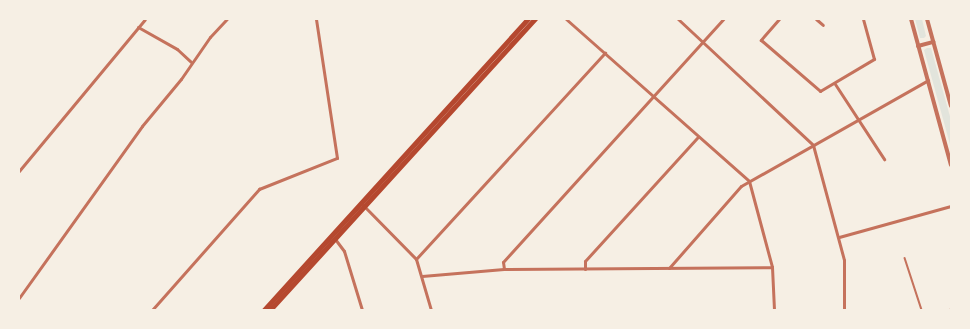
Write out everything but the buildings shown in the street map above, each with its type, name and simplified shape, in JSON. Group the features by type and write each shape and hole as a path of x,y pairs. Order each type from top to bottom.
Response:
{"main road":[{"path":"270,310 528,19"},
{"path":"363,205 535,19"},
{"path":"264,310 334,238"}],"street":[{"path":"19,171 145,19"},
{"path":"19,298 191,62 227,19"},
{"path":"152,310 259,189 337,158 316,19"},
{"path":"566,19 749,181 772,267 774,310"},
{"path":"678,19 813,145 844,260 844,310"},
{"path":"504,269 503,262 723,19"},
{"path":"779,19 761,40 820,91 835,84 874,59 863,19"},
{"path":"816,19 823,25"},
{"path":"911,19 951,165"},
{"path":"927,19 951,106"},
{"path":"138,27 177,49 191,62"},
{"path":"918,46 933,42"},
{"path":"416,259 605,54"},
{"path":"669,268 741,186 928,80"},
{"path":"835,84 857,120 884,159"},
{"path":"585,269 585,261 698,137"},
{"path":"363,205 416,259 431,310"},
{"path":"839,237 951,206"},
{"path":"334,238 344,251 362,310"},
{"path":"422,276 504,269 772,267"}],"lane":[{"path":"905,258 922,310"}],"shaded area":[{"path":"915,19 922,19 926,36 924,38 920,38"},
{"path":"931,48 951,120 951,148 924,50"}]}
